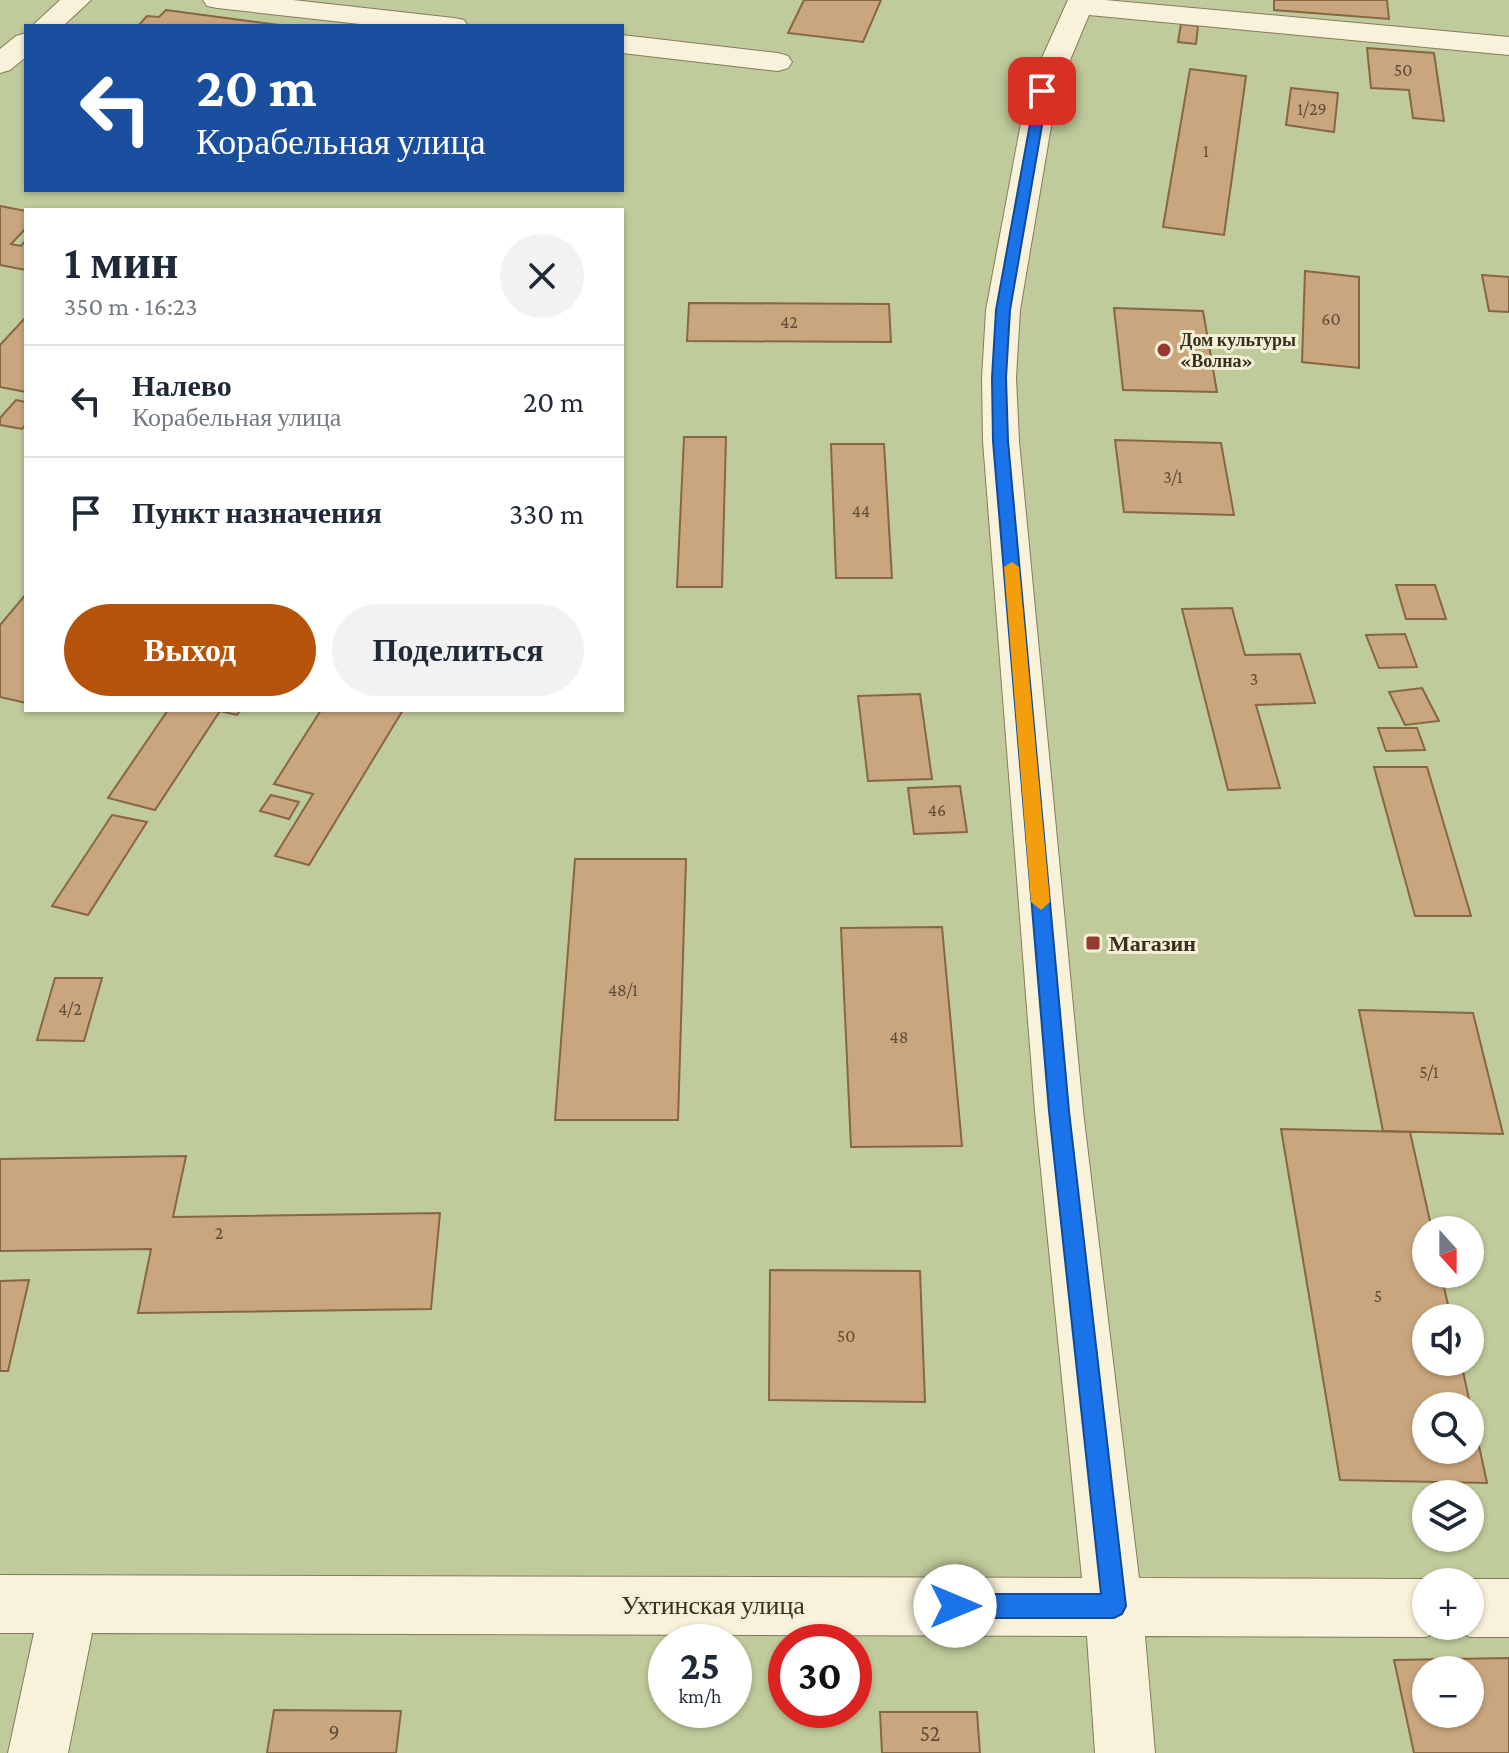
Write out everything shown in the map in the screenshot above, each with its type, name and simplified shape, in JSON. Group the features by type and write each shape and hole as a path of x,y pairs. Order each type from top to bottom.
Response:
{"street":[{"path":"217,0 436,24"},
{"path":"48,24 77,1"},
{"path":"1125,1753 1114,1606 1059,1111 1001,441 999,378 1003,310 1042,91 1081,3 1509,46"},
{"path":"0,64 24,44"},
{"path":"624,44 778,62"},
{"name":"Ухтинская улица","path":"0,1604 1412,1608"},
{"path":"38,1753 69,1605"},
{"path":"1484,1608 1509,1608"}],"green space":[{"path":"0,0 1509,0 1509,1753 0,1753"}],"building":[{"path":"804,0 881,0 863,42 788,33"},
{"path":"1274,0 1387,0 1389,19 1274,10"},
{"path":"166,10 272,24 140,24 147,16 159,17"},
{"path":"1181,24 1198,26 1196,44 1178,42"},
{"path":"1367,48 1434,53 1444,121 1413,118 1409,90 1371,88"},
{"path":"1190,69 1246,76 1224,235 1163,227"},
{"path":"1291,88 1338,93 1334,132 1286,125"},
{"path":"0,206 24,211 24,230 11,244 21,246 24,242 24,270 0,265"},
{"path":"1305,271 1359,277 1359,368 1302,362"},
{"path":"1482,275 1509,277 1509,312 1489,311"},
{"path":"689,303 889,304 891,342 687,341"},
{"name":"Дом культуры «Волна»","path":"1114,308 1203,311 1217,392 1123,390"},
{"path":"24,319 24,392 0,387 0,345"},
{"path":"16,400 24,402 22,429 0,425 0,418"},
{"path":"684,437 726,437 722,587 677,587"},
{"path":"1115,440 1221,443 1234,515 1124,512"},
{"path":"831,444 884,444 892,578 836,578"},
{"path":"1396,585 1435,585 1446,619 1406,619"},
{"path":"24,596 24,703 0,697 0,625"},
{"path":"1232,608 1245,655 1300,654 1315,703 1256,705 1280,788 1228,790 1182,609"},
{"path":"1405,634 1417,667 1379,668 1366,635"},
{"path":"1422,688 1439,721 1405,725 1389,692"},
{"path":"920,694 932,779 868,781 858,696"},
{"path":"167,712 219,712 155,810 108,798"},
{"path":"320,712 402,712 309,865 275,856 313,794 274,784"},
{"path":"1378,728 1417,728 1425,750 1386,751"},
{"path":"1374,767 1427,767 1471,916 1415,916"},
{"path":"960,786 967,832 914,834 908,788"},
{"path":"271,795 299,802 289,819 260,811"},
{"path":"112,815 147,822 88,915 52,906"},
{"path":"575,859 686,859 678,1120 555,1120"},
{"path":"942,927 962,1146 851,1147 841,928"},
{"path":"55,978 102,978 84,1041 37,1040"},
{"path":"1359,1010 1473,1013 1503,1134 1383,1131"},
{"path":"1281,1129 1410,1132 1429,1216 1412,1216 1412,1288 1444,1288 1448,1304 1412,1304 1412,1376 1464,1376 1467,1392 1412,1392 1412,1464 1483,1464 1487,1483 1484,1480 1340,1480"},
{"path":"186,1156 173,1217 440,1213 431,1309 138,1313 151,1249 0,1251 0,1159"},
{"path":"770,1270 920,1271 925,1402 769,1400"},
{"path":"29,1280 8,1371 0,1371 0,1281"},
{"path":"1484,1658 1509,1658 1509,1753 1414,1753 1394,1660 1412,1660 1412,1728 1484,1728"},
{"path":"274,1710 401,1711 396,1753 267,1753"},
{"path":"880,1712 977,1712 980,1753 882,1753"}],"slow traffic":[{"path":"1012,567 1041,902"}],"place":[{"name":"Дом культуры «Волна»","path":"1164,350"},
{"name":"Магазин","path":"1093,943"}],"route":[{"path":"955,1606 1114,1606 1059,1111 1001,441 999,378 1003,310 1042,91"}]}
